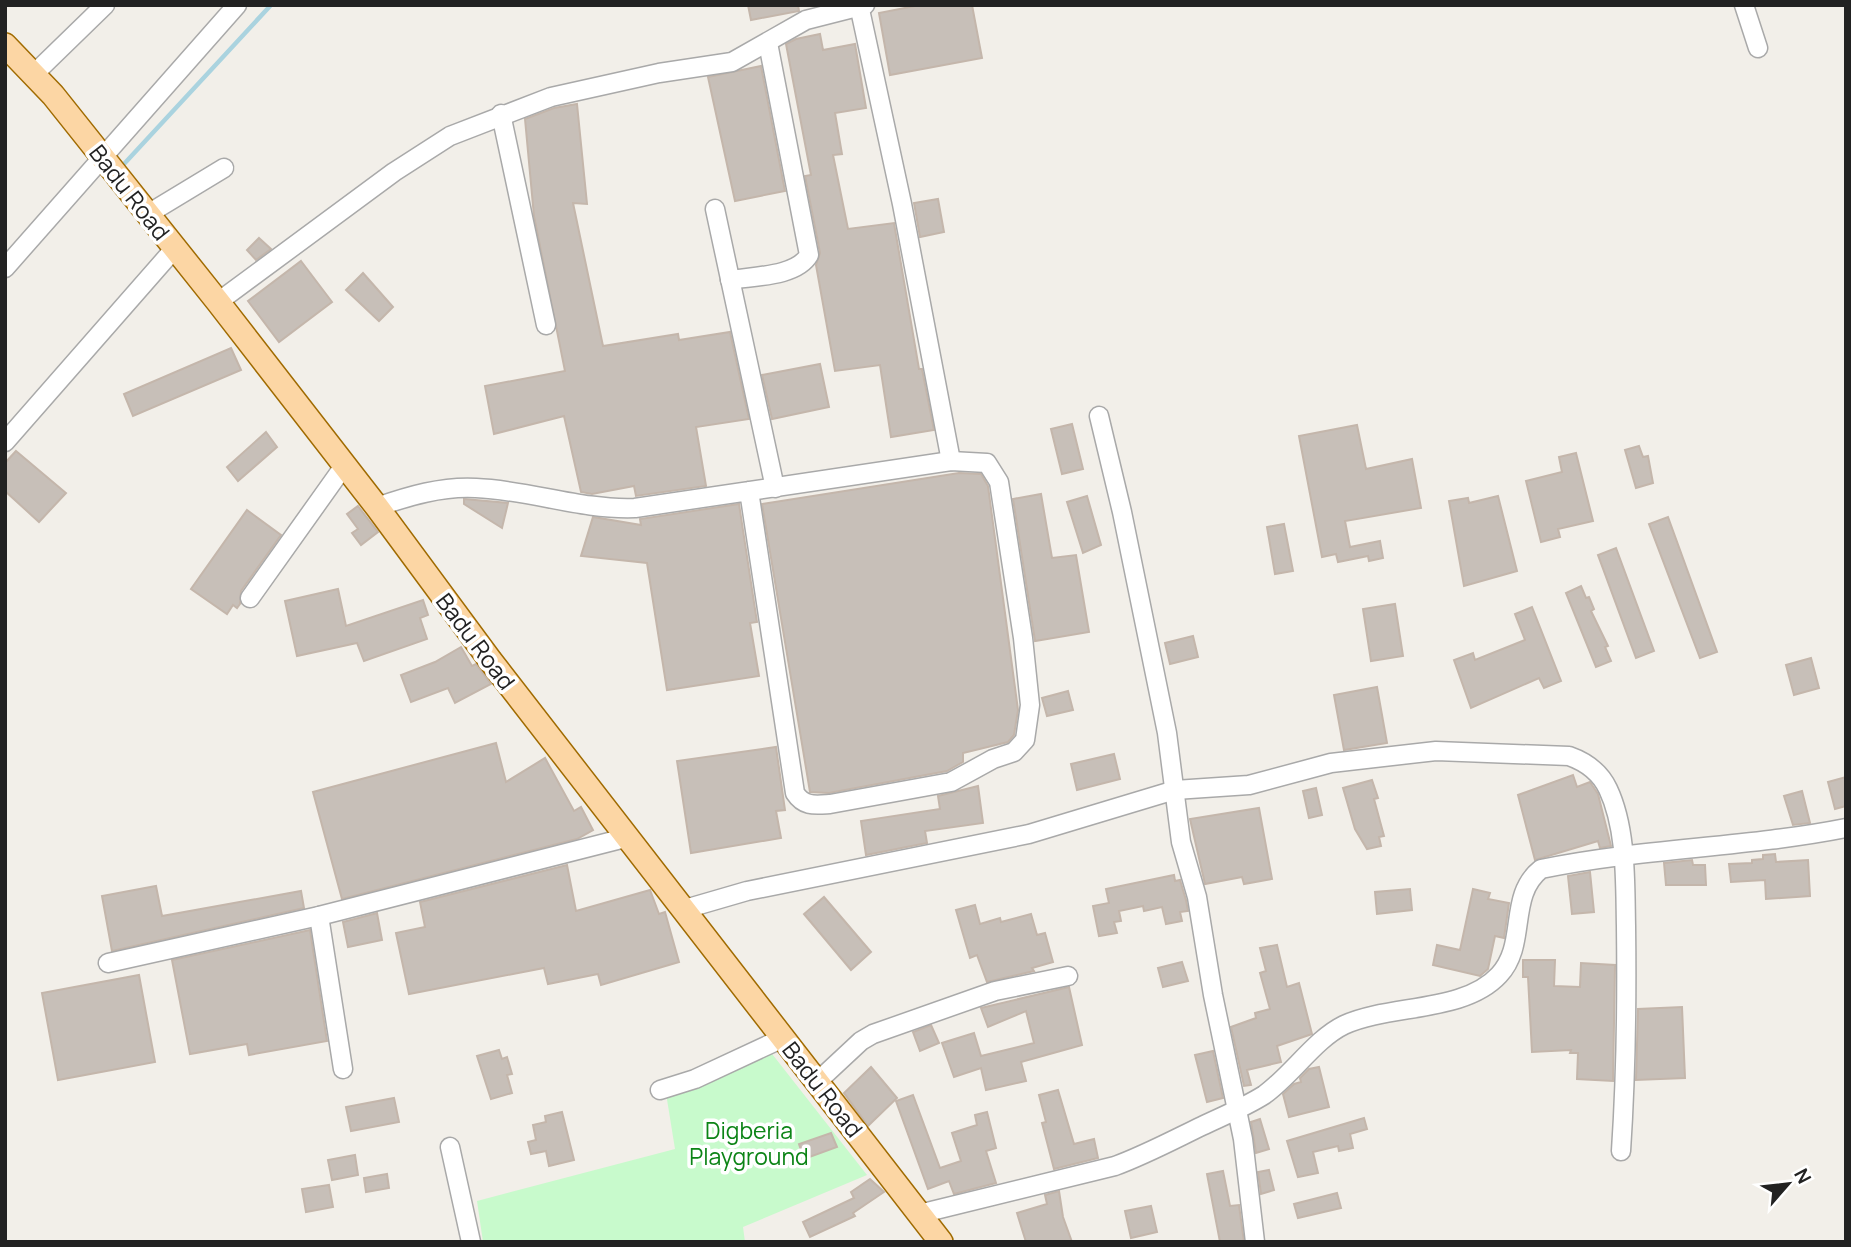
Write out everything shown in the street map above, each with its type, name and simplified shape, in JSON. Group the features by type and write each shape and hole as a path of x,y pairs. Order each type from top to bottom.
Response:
{"main road":[{"name":"Badu Road","path":"5,45 103,157 218,302 377,507 489,660 941,1242"}],"street":[{"path":"33,75 105,5"},
{"path":"5,268 237,5"},
{"path":"1744,5 1758,48"},
{"path":"218,302 411,160 450,136 501,114 593,86 732,62 806,19 861,6 951,461"},
{"path":"730,280 790,269 805,261 809,255 768,43"},
{"path":"501,114 546,325"},
{"path":"148,214 225,168"},
{"path":"715,209 775,488"},
{"path":"5,442 175,248"},
{"path":"1099,416 1122,512 1167,733 1181,842 1197,897 1237,1109 1255,1242"},
{"path":"377,507 427,492 477,488 610,509 749,491 775,488 951,461 971,460 987,463 999,482 1023,638 1029,728 1026,740 1014,752 993,759 972,773 951,782 887,796 810,805 800,801 795,793 749,491"},
{"path":"250,598 344,466"},
{"path":"685,909 747,891 1029,834 1175,790 1250,785 1331,763 1413,752 1495,751 1569,756 1584,761 1601,778 1609,791 1625,856 1627,1049 1621,1151"},
{"path":"919,1214 1115,1166 1262,1096 1287,1077 1324,1039 1342,1026 1386,1012 1457,998 1485,987 1501,974 1512,953 1519,905 1532,877 1541,869 1679,848 1799,837 1846,828"},
{"path":"108,963 319,916 629,837"},
{"path":"319,916 343,1069"},
{"path":"817,1082 861,1041 873,1034 995,991 1068,976"},
{"path":"660,1090 695,1079 783,1038"},
{"path":"450,1147 471,1242"}],"green space":[{"name":"Digberia Playground","path":"769,1050 867,1175 743,1227 745,1242 483,1242 477,1201 675,1149 665,1087"}],"building":[{"path":"748,5 798,5 799,11 751,20"},
{"path":"920,5 972,5 982,58 890,75 879,13"},
{"path":"820,34 823,50 855,44 866,108 835,113 842,154 833,155 848,229 894,223 919,369 922,369 934,430 891,437 880,365 835,371 816,265 820,253 805,176 811,175 786,44"},
{"path":"761,66 785,191 735,201 708,77"},
{"path":"577,104 587,204 573,203 603,346 678,334 679,340 730,332 749,419 696,427 706,486 636,496 634,486 592,494 581,492 564,416 494,434 485,386 565,371 534,216 525,119 554,108"},
{"path":"938,199 944,232 920,237 914,203"},
{"path":"259,238 271,249 256,260 247,250"},
{"path":"301,261 332,302 279,342 248,301"},
{"path":"363,273 393,307 379,321 346,290"},
{"path":"231,348 241,370 133,416 124,394"},
{"path":"820,364 829,407 772,419 762,375"},
{"path":"1072,424 1083,469 1062,474 1051,429"},
{"path":"1357,425 1366,469 1412,459 1421,508 1345,521 1350,547 1380,541 1383,558 1369,561 1368,556 1338,562 1336,554 1322,557 1299,436"},
{"path":"266,432 277,447 238,481 227,467"},
{"path":"1639,446 1643,457 1648,456 1653,483 1636,488 1625,450"},
{"path":"16,451 66,493 39,522 5,491 5,463"},
{"path":"1576,453 1593,521 1558,529 1560,537 1541,542 1526,481 1562,472 1559,457"},
{"path":"959,473 981,474 988,486 1018,710 1014,735 1008,742 963,753 963,762 947,771 829,793 810,792 762,504"},
{"path":"1041,494 1052,558 1076,555 1089,632 1035,641 1013,499"},
{"path":"1087,496 1101,545 1083,553 1067,502"},
{"path":"1498,496 1517,571 1464,586 1449,501 1468,498 1469,503"},
{"path":"464,499 508,503 502,528 464,504"},
{"path":"739,504 757,622 750,623 759,676 667,690 647,563 581,556 593,517 641,525 640,519"},
{"path":"358,506 378,532 361,545 352,533 358,529 347,514"},
{"path":"247,510 281,535 241,591 240,604 237,608 233,605 227,614 191,589"},
{"path":"1668,517 1717,652 1700,658 1649,524"},
{"path":"1284,524 1293,571 1275,574 1267,527"},
{"path":"1616,548 1654,651 1636,658 1598,555"},
{"path":"1581,586 1594,609 1591,611 1608,646 1605,647 1611,661 1596,667 1566,593"},
{"path":"338,589 346,626 423,600 428,615 420,618 427,639 364,661 357,643 297,656 285,601"},
{"path":"1395,604 1403,656 1371,661 1363,609"},
{"path":"1532,607 1561,681 1544,688 1539,678 1471,708 1454,660 1473,653 1475,660 1525,640 1515,614"},
{"path":"1193,636 1198,657 1170,664 1165,643"},
{"path":"461,647 472,666 476,664 491,684 455,703 448,688 411,702 401,675 435,662"},
{"path":"1811,658 1819,688 1794,695 1786,665"},
{"path":"1377,687 1387,743 1344,750 1334,695"},
{"path":"1068,691 1073,710 1047,716 1042,698"},
{"path":"496,743 506,782 545,758 574,811 581,807 593,830 577,839 342,899 313,792"},
{"path":"776,747 785,810 776,811 781,838 691,853 677,761"},
{"path":"1114,754 1120,779 1077,790 1071,764"},
{"path":"1573,775 1577,787 1590,782 1598,794 1611,846 1600,848 1598,841 1535,860 1518,795"},
{"path":"1846,777 1846,806 1835,809 1828,782"},
{"path":"1372,780 1384,836 1379,837 1381,846 1367,849 1355,829 1343,788"},
{"path":"978,786 983,823 925,831 927,843 866,855 861,821 940,809 938,796"},
{"path":"1316,788 1322,815 1309,818 1303,791"},
{"path":"1802,791 1810,823 1793,825 1784,796"},
{"path":"1259,808 1272,879 1244,884 1242,877 1205,884 1190,819"},
{"path":"1775,854 1776,862 1808,860 1810,896 1766,899 1765,880 1731,882 1729,864 1752,863 1752,860 1763,859 1763,855"},
{"path":"1692,860 1693,865 1705,865 1706,885 1666,885 1664,863"},
{"path":"567,865 576,911 650,890 659,914 665,912 679,962 601,985 598,974 548,984 544,968 409,994 396,933 425,927 420,902"},
{"path":"1590,872 1594,912 1572,914 1568,876"},
{"path":"1174,875 1175,881 1180,880 1188,911 1180,912 1182,921 1166,924 1162,907 1144,911 1143,906 1119,911 1121,921 1114,922 1117,933 1099,936 1093,906 1109,903 1106,889"},
{"path":"156,886 162,916 301,891 304,908 112,951 102,896"},
{"path":"1410,889 1412,910 1377,914 1375,892"},
{"path":"1473,889 1490,893 1488,899 1509,903 1504,938 1495,936 1488,969 1480,976 1433,965 1437,945 1460,950"},
{"path":"824,897 871,952 851,970 804,914"},
{"path":"975,905 980,924 1031,914 1037,935 1045,933 1053,962 1032,968 1034,971 987,982 977,955 970,958 956,910"},
{"path":"377,913 382,940 348,947 343,922"},
{"path":"310,930 327,1041 249,1055 247,1044 190,1054 172,960"},
{"path":"1277,945 1287,987 1299,983 1312,1034 1277,1046 1281,1062 1247,1070 1251,1085 1244,1086 1231,1027 1256,1018 1255,1013 1270,1009 1260,973 1266,971 1260,948"},
{"path":"1523,960 1555,960 1554,986 1580,987 1581,963 1615,965 1613,1081 1577,1079 1578,1053 1570,1053 1571,1050 1532,1052 1528,977 1523,977"},
{"path":"1182,962 1188,981 1163,987 1158,968"},
{"path":"139,975 155,1062 58,1080 42,993"},
{"path":"1069,987 1082,1045 1021,1062 1026,1081 986,1090 981,1068 954,1077 942,1043 974,1033 981,1056 1034,1043 1026,1011 988,1027 981,1008"},
{"path":"1682,1007 1685,1078 1636,1080 1638,1009"},
{"path":"931,1025 939,1043 920,1051 913,1032"},
{"path":"499,1050 502,1059 507,1057 512,1074 507,1075 512,1093 491,1099 477,1056"},
{"path":"1213,1051 1223,1098 1207,1102 1195,1055"},
{"path":"871,1067 897,1098 868,1126 844,1093"},
{"path":"1319,1067 1329,1107 1289,1117 1283,1094 1294,1084 1301,1082 1300,1078 1309,1069"},
{"path":"1058,1090 1074,1144 1094,1139 1098,1158 1054,1169 1042,1123 1046,1122 1039,1095"},
{"path":"913,1095 940,1168 961,1161 952,1133 977,1125 975,1115 987,1112 996,1148 986,1151 996,1183 954,1194 949,1181 928,1189 896,1101"},
{"path":"394,1098 399,1122 351,1131 346,1107"},
{"path":"562,1112 574,1160 549,1166 546,1151 531,1154 528,1142 536,1140 533,1125 546,1122 545,1116"},
{"path":"1364,1118 1367,1129 1350,1134 1353,1148 1339,1151 1338,1146 1313,1152 1318,1173 1298,1177 1287,1141"},
{"path":"1260,1119 1269,1149 1256,1153 1251,1122"},
{"path":"831,1133 837,1147 804,1159 799,1144"},
{"path":"355,1155 358,1175 332,1180 328,1160"},
{"path":"1269,1170 1274,1190 1261,1194 1258,1172"},
{"path":"1223,1171 1230,1206 1239,1205 1244,1242 1220,1242 1207,1174"},
{"path":"387,1174 389,1188 366,1192 364,1178"},
{"path":"870,1179 884,1192 853,1213 855,1216 810,1237 803,1222 854,1198 851,1192"},
{"path":"329,1185 333,1207 306,1212 302,1189"},
{"path":"1059,1191 1063,1217 1072,1242 1026,1242 1017,1213 1047,1204 1045,1195"},
{"path":"1337,1193 1341,1208 1298,1218 1294,1204"},
{"path":"1151,1206 1157,1232 1131,1238 1125,1211"}],"waterway":[{"path":"124,164 271,5"}]}
